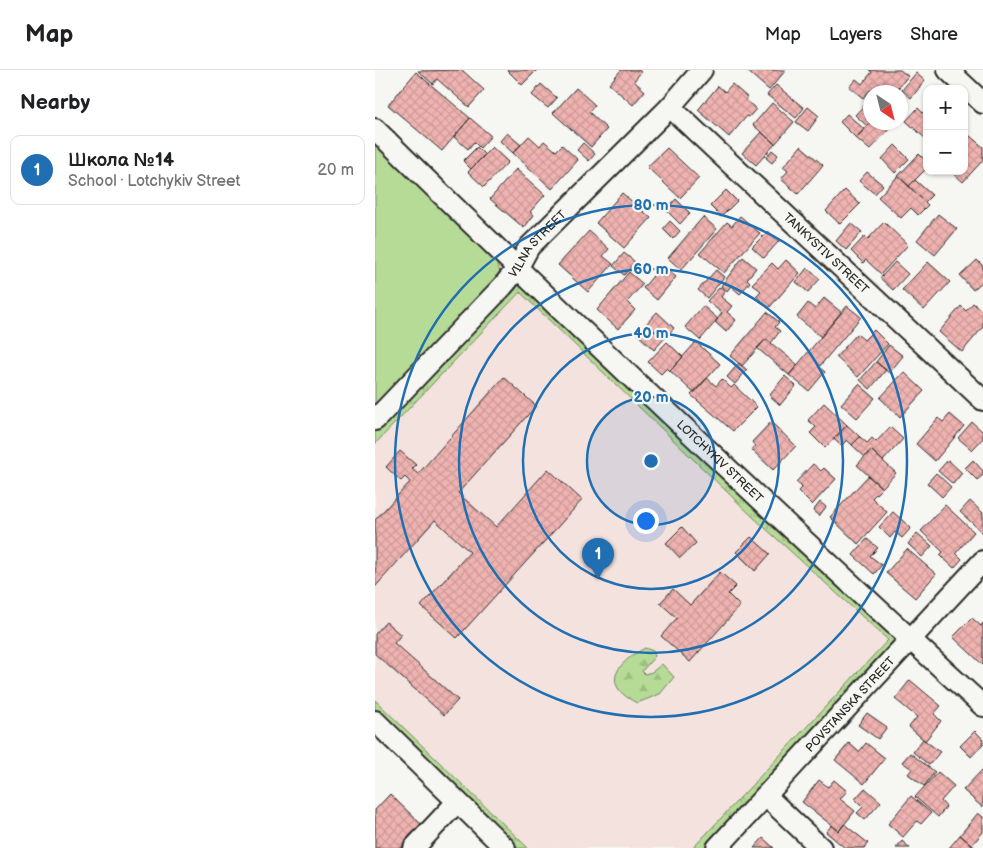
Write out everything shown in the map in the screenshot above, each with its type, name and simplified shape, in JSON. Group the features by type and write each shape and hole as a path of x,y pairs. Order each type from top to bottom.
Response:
{"street":[{"name":"VILNA STREET","path":"375,420 517,269 529,247 669,107 702,70"},
{"path":"948,70 983,103"},
{"name":"TANKYSTIV STREET","path":"669,107 983,400"},
{"name":"LOTCHYKIV STREET","path":"375,129 517,269 764,504 983,706"},
{"name":"POVSTANSKA STREET","path":"717,848 909,638 983,561"},
{"path":"379,733 457,802 505,848"},
{"path":"766,796 821,848"},
{"path":"414,848 457,802"}],"shaded area":[{"path":"520,292 753,517 888,640 693,848 528,848 375,700 375,444"}],"green space":[{"path":"375,141 496,263 500,271 500,277 375,411"},
{"path":"515,284 524,287 895,640 895,644 708,848 693,848 888,640 753,517 520,292 375,444 375,429"},
{"path":"645,648 653,651 655,656 642,671 645,674 652,672 662,664 674,677 660,694 637,703 619,689 616,682 616,674 626,660"},
{"path":"375,700 528,848 518,848 375,709"}],"building":[{"path":"462,70 484,90 469,107 437,79 433,84 418,71"},
{"path":"507,70 537,70 522,85"},
{"path":"621,70 639,70 641,72 634,81 645,91 633,105 609,84"},
{"path":"746,70 786,70 769,90"},
{"path":"869,70 900,70 908,76 901,85 863,85 863,98 849,87 856,79 862,84 872,72"},
{"path":"416,72 470,118 442,151 388,105"},
{"path":"916,73 925,81 911,98 908,95 908,85 906,85"},
{"path":"541,84 557,98 548,108 532,95"},
{"path":"732,84 748,98 746,100 756,109 749,117 747,116 729,137 698,110 718,86 725,92"},
{"path":"776,85 804,108 796,118 767,95"},
{"path":"576,88 595,105 589,112 607,129 591,147 553,113"},
{"path":"772,103 794,122 775,144 753,125"},
{"path":"863,106 863,122 855,115"},
{"path":"808,107 819,116 808,131 796,122"},
{"path":"918,108 923,113 923,136 908,123 908,119"},
{"path":"847,114 863,130 856,138 840,122"},
{"path":"470,118 491,136 480,148 474,142 468,149 454,137"},
{"path":"864,130 888,130 870,150 856,138"},
{"path":"761,132 775,144 756,165 742,153"},
{"path":"507,133 521,145 513,153 500,141"},
{"path":"968,134 983,147 983,160 963,182 955,175 968,175"},
{"path":"529,136 540,146 544,141 556,151 562,145 578,160 552,189 513,153"},
{"path":"583,143 595,154 589,161 577,150"},
{"path":"895,145 909,159 895,173 882,159"},
{"path":"801,146 823,165 798,194 781,179 788,171 783,167"},
{"path":"477,147 485,155 471,169 463,161"},
{"path":"492,147 508,162 484,187 468,172"},
{"path":"667,148 699,178 680,198 647,167"},
{"path":"772,150 778,155 772,163 766,158"},
{"path":"919,154 923,158 923,172 909,186 898,176"},
{"path":"516,169 545,195 530,212 534,215 524,228 490,199"},
{"path":"867,172 883,185 875,194 859,181"},
{"path":"898,176 928,205 918,215 911,208 901,218 878,197"},
{"path":"915,180 932,195 925,202 909,186"},
{"path":"726,190 737,201 721,217 710,206"},
{"path":"845,190 860,204 840,224 826,211"},
{"path":"622,193 651,218 624,248 596,223"},
{"path":"676,199 690,213 680,224 666,210"},
{"path":"938,214 957,229 935,255 917,240"},
{"path":"740,216 760,233 724,273 700,253 727,222 732,226"},
{"path":"703,217 717,229 681,270 668,258"},
{"path":"670,221 680,231 673,239 663,229"},
{"path":"884,222 908,245 881,274 866,260 863,263 851,251 865,236 868,239"},
{"path":"851,223 862,232 846,250 836,241"},
{"path":"589,231 609,249 603,256 613,264 588,292 558,265"},
{"path":"768,231 779,241 764,258 752,247"},
{"path":"624,253 635,262 624,275 613,266"},
{"path":"743,257 756,268 747,279 750,282 740,294 731,286 727,291 721,286"},
{"path":"786,260 800,273 769,308 756,296 761,291 752,284 772,263 778,269"},
{"path":"977,260 983,266 983,281 973,290 960,276"},
{"path":"895,262 908,274 893,290 880,278"},
{"path":"928,262 950,282 924,310 902,290"},
{"path":"662,265 676,277 657,300 643,288"},
{"path":"807,268 820,279 808,292 796,282"},
{"path":"716,270 724,277 707,298 698,290"},
{"path":"629,272 643,284 627,302 635,310 618,329 597,310"},
{"path":"720,287 725,291 721,297 732,306 727,312 736,320 726,332 715,322 722,313 707,301"},
{"path":"824,298 841,312 821,337 797,317 808,303 815,309"},
{"path":"973,303 983,312 983,327 962,352 939,332 961,306 966,311"},
{"path":"703,306 718,319 700,340 685,327"},
{"path":"847,306 861,317 819,367 825,372 809,391 789,375"},
{"path":"657,312 674,328 654,350 637,334"},
{"path":"767,312 779,322 775,327 780,331 771,343 766,339 742,366 730,356"},
{"path":"874,330 888,344 858,377 836,357 857,334 864,340"},
{"path":"766,339 798,365 789,375 757,348"},
{"path":"667,342 683,357 670,371 667,368 661,374 648,362"},
{"path":"696,342 720,364 694,393 670,371"},
{"path":"889,345 903,356 889,373 876,362"},
{"path":"876,362 886,370 870,389 860,380"},
{"path":"739,363 747,370 735,384 727,377"},
{"path":"904,372 924,391 900,417 880,398"},
{"path":"785,376 796,386 780,405 769,395"},
{"path":"504,377 536,406 458,493 496,527 548,469 582,500 457,638 421,606 470,552 435,520 375,587 375,520 410,482 405,477 401,481 386,467 400,451 416,465 412,469 418,474"},
{"path":"707,378 716,386 722,379 731,388 734,385 757,407 733,431 691,395"},
{"path":"859,384 875,398 857,418 841,404"},
{"path":"824,403 847,425 825,448 810,433 816,427 808,420"},
{"path":"950,414 964,426 935,461 916,444 938,418 943,422"},
{"path":"771,422 796,446 773,470 751,449 755,446 752,442"},
{"path":"972,422 983,432 983,438 972,450 958,438"},
{"path":"847,425 860,437 852,445 847,440 841,446 834,439"},
{"path":"890,427 903,439 883,461 871,450 865,457 852,445 860,437 867,443 872,438 876,442"},
{"path":"871,450 896,473 882,488 857,465"},
{"path":"948,460 962,473 953,484 938,471"},
{"path":"973,460 983,471 983,475 977,480 965,468"},
{"path":"813,464 821,471 824,468 836,479 812,505 798,491 802,487 796,482"},
{"path":"936,473 951,487 942,497 927,483"},
{"path":"868,476 882,488 872,498 887,512 858,544 830,517"},
{"path":"970,501 983,513 983,533 960,512"},
{"path":"820,502 826,507 819,516 813,511"},
{"path":"945,505 974,532 956,553 962,559 954,568 940,555 943,552 921,531"},
{"path":"893,512 911,528 902,538 895,532 890,538 879,527"},
{"path":"682,527 696,543 680,558 666,543"},
{"path":"917,533 932,546 922,557 908,544"},
{"path":"751,537 770,554 755,571 736,552"},
{"path":"867,539 878,548 870,556 882,565 874,574 853,555"},
{"path":"907,549 936,574 915,598 886,573"},
{"path":"720,572 736,586 728,594 740,606 690,662 661,636 677,618 660,603 673,589 690,605"},
{"path":"972,618 981,626 983,623 983,665 953,637"},
{"path":"386,622 401,635 394,643 458,700 444,715 375,654 375,634"},
{"path":"910,680 941,706 934,714 941,721 925,741 909,727 917,717 895,699"},
{"path":"867,713 887,727 878,739 858,725"},
{"path":"975,731 983,739 983,744 971,757 960,746"},
{"path":"923,739 940,752 929,765 913,752"},
{"path":"849,743 859,752 866,743 885,758 864,784 835,760"},
{"path":"910,753 935,772 924,786 908,774 912,769 902,762"},
{"path":"983,769 983,806 982,807 963,790"},
{"path":"938,772 954,786 941,801 946,807 938,817 915,797"},
{"path":"819,780 828,787 834,780 847,791 840,799 855,811 839,831 802,802"},
{"path":"865,788 881,802 865,820 857,813 863,807 855,799"},
{"path":"390,794 423,826 402,848 375,848 375,810"},
{"path":"911,796 931,813 921,824 917,821 903,837 888,824"},
{"path":"978,813 983,817 983,832 972,845 960,835"},
{"path":"844,824 868,843 864,848 845,848 826,832 832,825 839,831"},
{"path":"960,835 972,845 976,848 949,848"},
{"path":"763,838 774,848 754,848"},
{"path":"902,841 910,848 896,848"}],"place":[{"name":"Школа №14","path":"598,579"}]}
